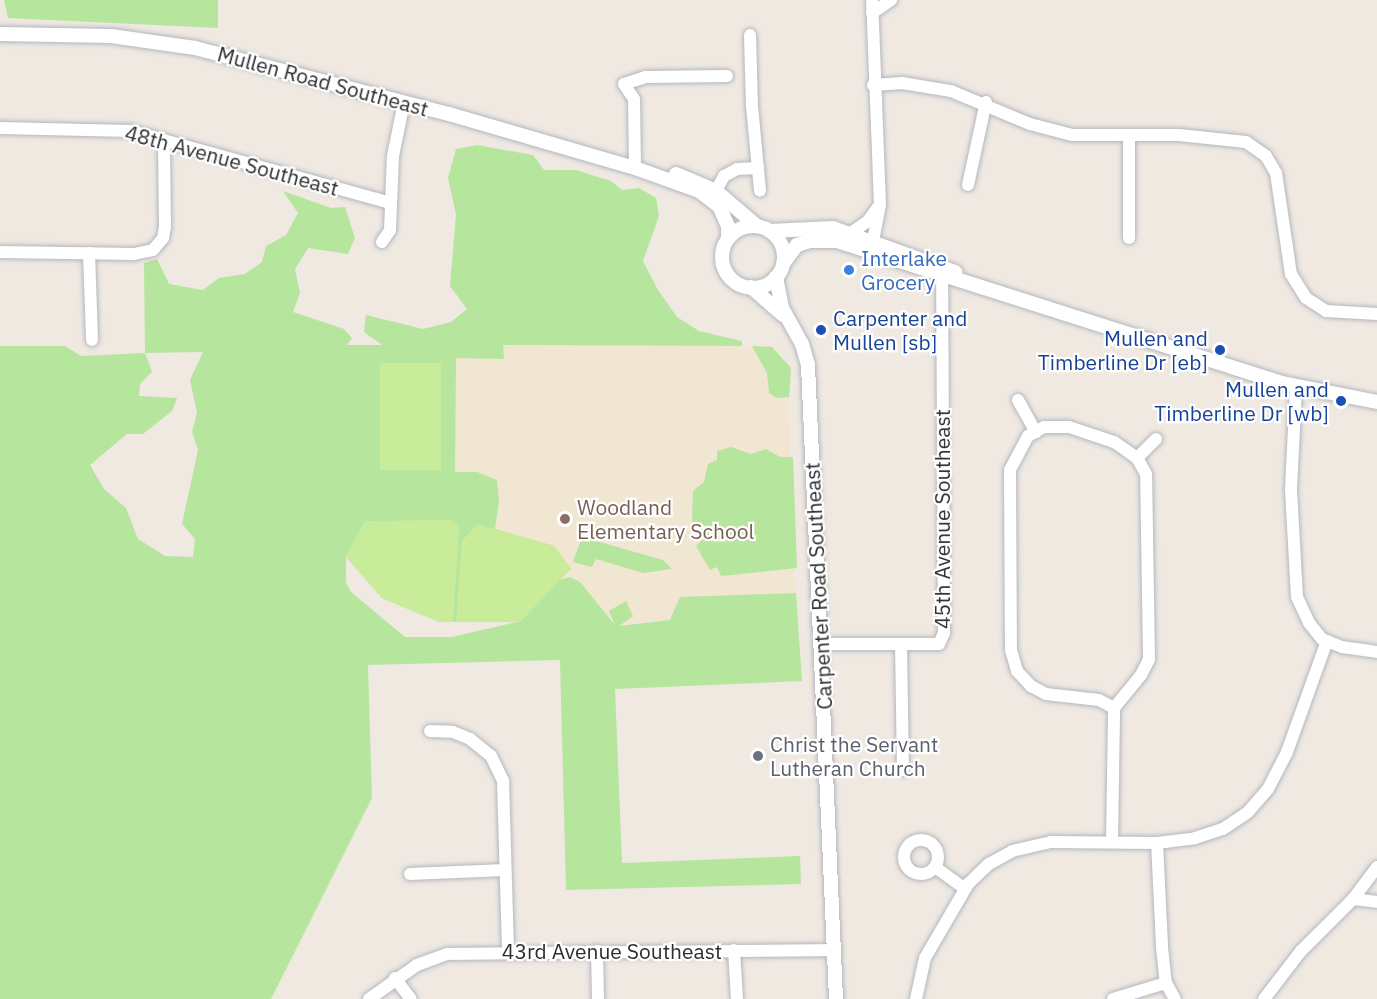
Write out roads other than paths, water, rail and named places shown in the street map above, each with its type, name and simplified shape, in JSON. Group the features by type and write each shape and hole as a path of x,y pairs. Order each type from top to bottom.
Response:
{"street":[{"path":"873,241 880,205 873,85 872,6 891,0"},
{"name":"Mullen Road Southeast","path":"0,34 139,39 279,68 404,102 637,168 712,200 726,220 728,238"},
{"path":"750,35 760,191"},
{"path":"637,168 634,99 624,84 645,77 728,76"},
{"path":"873,85 923,86 986,102 1049,130 1129,136 1225,137 1246,142 1266,156 1279,184 1291,274 1306,298 1326,311 1377,314"},
{"path":"382,242 390,230 393,156 404,102"},
{"path":"969,185 986,102"},
{"name":"48th Avenue Southeast","path":"0,128 111,128 164,140 391,203"},
{"path":"1129,136 1129,238"},
{"path":"0,252 143,254 160,242 165,227 164,140"},
{"name":"Mullen Road Southeast","path":"637,168 663,170 716,191 764,228"},
{"path":"716,191 724,176 737,169 758,168"},
{"path":"851,233 868,222 880,205"},
{"path":"873,241 810,241 797,245 776,277 751,288 731,278 723,264 728,238 741,228 820,227 851,233 873,241 981,285 1296,387 1377,402"},
{"path":"764,228 781,243 783,264"},
{"path":"837,241 942,277 981,285"},
{"path":"89,253 92,340"},
{"name":"Carpenter Road Southeast","path":"776,277 788,321 802,344 808,365 836,999"},
{"name":"45th Avenue Southeast","path":"822,644 939,644 944,633 942,277"},
{"name":"Carpenter Road Southeast","path":"751,288 788,321"},
{"path":"1296,387 1291,490 1297,597 1309,623 1327,641 1342,647 1377,652"},
{"path":"1018,400 1036,432"},
{"path":"1112,842 1114,708 1141,675 1149,659 1149,496 1146,474 1137,458 1091,432 1052,427 1028,436 1010,470 1011,650 1017,671 1046,694 1099,700 1114,708"},
{"path":"1137,458 1156,439"},
{"path":"916,999 925,958 965,889 989,864 1012,851 1051,842 1157,843 1195,838 1223,829 1248,812 1268,789 1287,752 1327,641"},
{"path":"901,644 903,770"},
{"path":"430,731 453,732 471,739 490,756 503,781 508,951"},
{"path":"1157,843 1166,983 1175,999"},
{"path":"935,867 965,889"},
{"path":"1264,999 1301,951 1353,899 1377,867"},
{"path":"410,874 505,870"},
{"path":"1353,899 1377,902"},
{"path":"734,950 737,999"},
{"name":"43rd Avenue Southeast","path":"369,999 395,978 448,954 508,951 834,950"},
{"path":"597,951 598,999"},
{"path":"395,978 411,999"},
{"path":"1113,999 1166,983"}],"place":[{"name":"Interlake Grocery","path":"849,270"},
{"name":"Carpenter and Mullen [sb]","path":"821,330"},
{"name":"Mullen and Timberline Dr [eb]","path":"1220,350"},
{"name":"Mullen and Timberline Dr [wb]","path":"1341,401"},
{"name":"Woodland Elementary School","path":"565,519"},
{"name":"Christ the Servant Lutheran Church","path":"758,756"}]}
